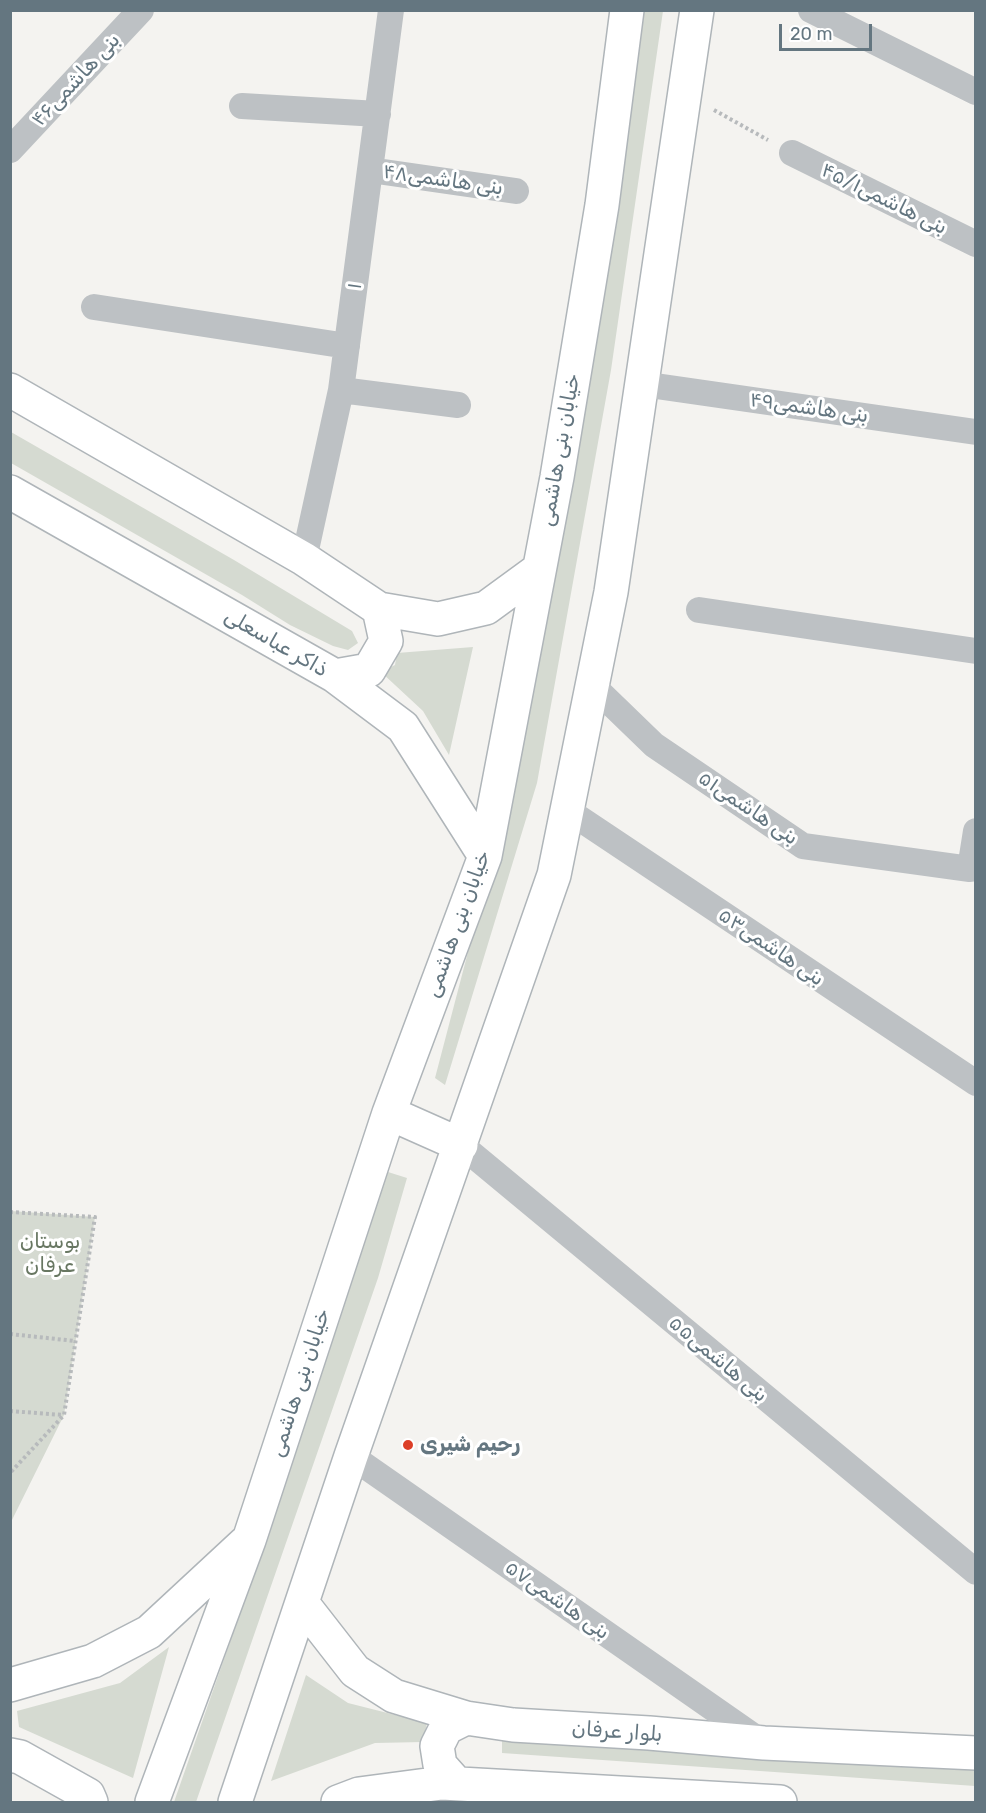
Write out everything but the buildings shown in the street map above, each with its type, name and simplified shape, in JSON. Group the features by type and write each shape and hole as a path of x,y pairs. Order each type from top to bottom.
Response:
{"main road":[{"name":"خیابان بنی هاشمی","path":"152,1803 249,1540 389,1113 485,856 557,477 602,205 627,10"},
{"path":"235,1803 351,1456 554,875 611,592 697,10"},
{"path":"10,390 304,559 379,609 438,619 486,608 538,570"},
{"name":"ذاکر عباسعلی","path":"10,492 335,676 403,727 485,856"},
{"path":"335,676 369,670 386,641 379,609"},
{"path":"389,1113 460,1145"},
{"path":"10,1685 93,1660 149,1632 249,1540"},
{"name":"بلوار عرفان","path":"302,1603 356,1671 394,1696 466,1718 513,1725 764,1743 975,1753"},
{"path":"457,1784 440,1765 436,1746 447,1728 466,1718"},
{"path":"10,1755 20,1757 88,1795 91,1803"},
{"path":"338,1803 359,1794 442,1783 780,1803"}],"street":[{"name":"۱","path":"304,559 341,390 391,10"},
{"path":"811,10 975,92"},
{"name":"بنی هاشمی۴۶","path":"10,150 134,13"},
{"path":"242,106 378,114"},
{"name":"۴۵/۱بنی هاشمی","path":"792,153 975,244"},
{"name":"۴۸بنی هاشمی","path":"370,170 516,191"},
{"path":"94,307 347,346"},
{"name":"بنی هاشمی۴۹","path":"642,384 975,432"},
{"path":"341,390 458,405"},
{"path":"699,609 975,651"},
{"name":"بنی هاشمی۵۱","path":"592,685 654,745 803,846 970,869 975,831"},
{"name":"بنی هاشمی۵۳","path":"567,810 975,1083"},
{"name":"بنی هاشمی۵۵","path":"460,1145 975,1572"},
{"name":"بنی هاشمی۵۷","path":"351,1456 764,1743"}],"path":[{"path":"685,94 792,153"},
{"path":"10,1212 95,1217 64,1415 10,1473"},
{"path":"10,1334 75,1341"},
{"path":"10,1411 64,1415"}],"green space":[{"path":"644,11 663,11 611,370 537,783 445,1085 435,1078 500,830 573,461"},
{"path":"11,432 234,560 352,631 358,643 348,650 333,646 290,625 242,595 11,463"},
{"path":"473,647 449,755 423,711 381,672 395,665 397,653"},
{"path":"388,1172 407,1178 378,1278 196,1802 174,1802 244,1602"},
{"name":"بوستان عرفان","path":"11,1211 95,1217 64,1415 11,1522"},
{"path":"169,1647 133,1778 19,1727 17,1711 120,1683"},
{"path":"306,1675 348,1703 427,1723 423,1742 375,1743 271,1781"},
{"path":"502,1737 975,1767 975,1786 502,1753"}],"place":[{"name":"رحیم شیری","path":"408,1445"}]}
